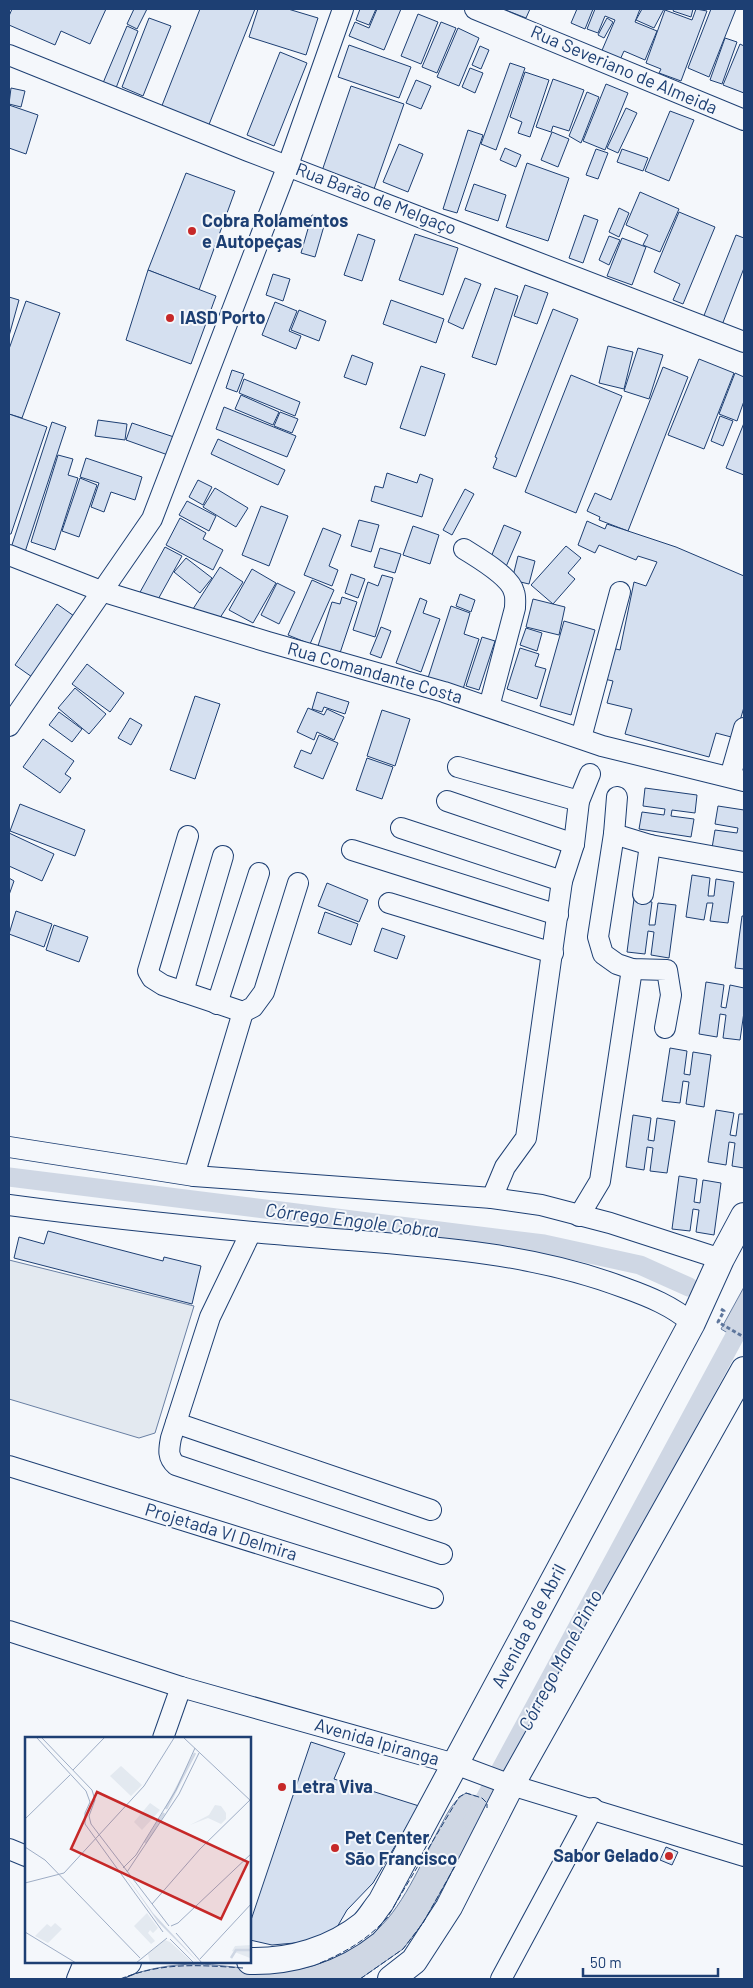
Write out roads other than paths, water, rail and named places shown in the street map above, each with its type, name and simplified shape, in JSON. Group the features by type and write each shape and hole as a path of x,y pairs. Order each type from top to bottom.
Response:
{"main road":[{"name":"Avenida 8 de Abril","path":"251,1962 280,1961 308,1954 364,1923 380,1902 458,1766 692,1323 721,1259 744,1216"},
{"path":"391,1979 414,1960 449,1907 510,1784 744,1370"},
{"path":"87,1979 126,1963"}],"street":[{"path":"9,726 152,519 288,165 343,9"},
{"name":"Rua Severiano de Almeida","path":"475,9 744,120"},
{"name":"Rua Barão de Melgaço","path":"9,55 744,342"},
{"path":"464,549 488,564 507,581 514,592 515,608 489,707"},
{"name":"Rua Comandante Costa","path":"9,555 101,591 489,707 602,746 737,779"},
{"path":"581,738 620,592"},
{"path":"737,779 744,728"},
{"path":"458,767 579,800"},
{"path":"492,1198 505,1167 526,1138 562,881 574,844 579,800 590,774"},
{"path":"617,797 614,834 598,937 603,954 617,964 632,969 667,970 671,995 665,1028"},
{"path":"447,801 574,844"},
{"path":"401,828 562,881"},
{"path":"614,834 650,845 744,862"},
{"path":"188,836 148,971 152,978 163,985 243,1012 253,1007 264,992 298,883"},
{"path":"643,894 650,845"},
{"path":"352,850 558,916"},
{"path":"183,992 223,856"},
{"path":"217,1004 259,872"},
{"path":"388,902 553,952"},
{"path":"579,1216 600,1181 632,969"},
{"path":"194,1176 243,1012"},
{"path":"9,1147 194,1176 492,1198 541,1205 610,1224 721,1259"},
{"path":"9,1205 136,1222 486,1254 587,1273 651,1298 676,1310 692,1323"},
{"path":"251,1232 210,1317 176,1423 169,1454 176,1465 442,1554"},
{"path":"176,1423 431,1510"},
{"name":"Projetada VI Delmira","path":"9,1466 433,1598"},
{"name":"Avenida Ipiranga","path":"9,1631 181,1687 458,1766 510,1784 744,1856"},
{"path":"164,1737 181,1687"},
{"path":"501,1979 593,1808"},
{"path":"9,1849 25,1856"},
{"path":"77,1979 84,1963"}],"waterway":[{"name":"Córrego Engole Cobra","path":"9,1177 544,1244 640,1265 689,1287"},
{"name":"Córrego Mané Pinto","path":"473,1821 744,1319"}],"place":[{"name":"Cobra Rolamentos e Autopeças","path":"192,231"},
{"name":"IASD Porto","path":"170,318"},
{"name":"Letra Viva","path":"282,1787"},
{"name":"Pet Center São Francisco","path":"335,1848"},
{"name":"Sabor Gelado","path":"669,1856"}]}
